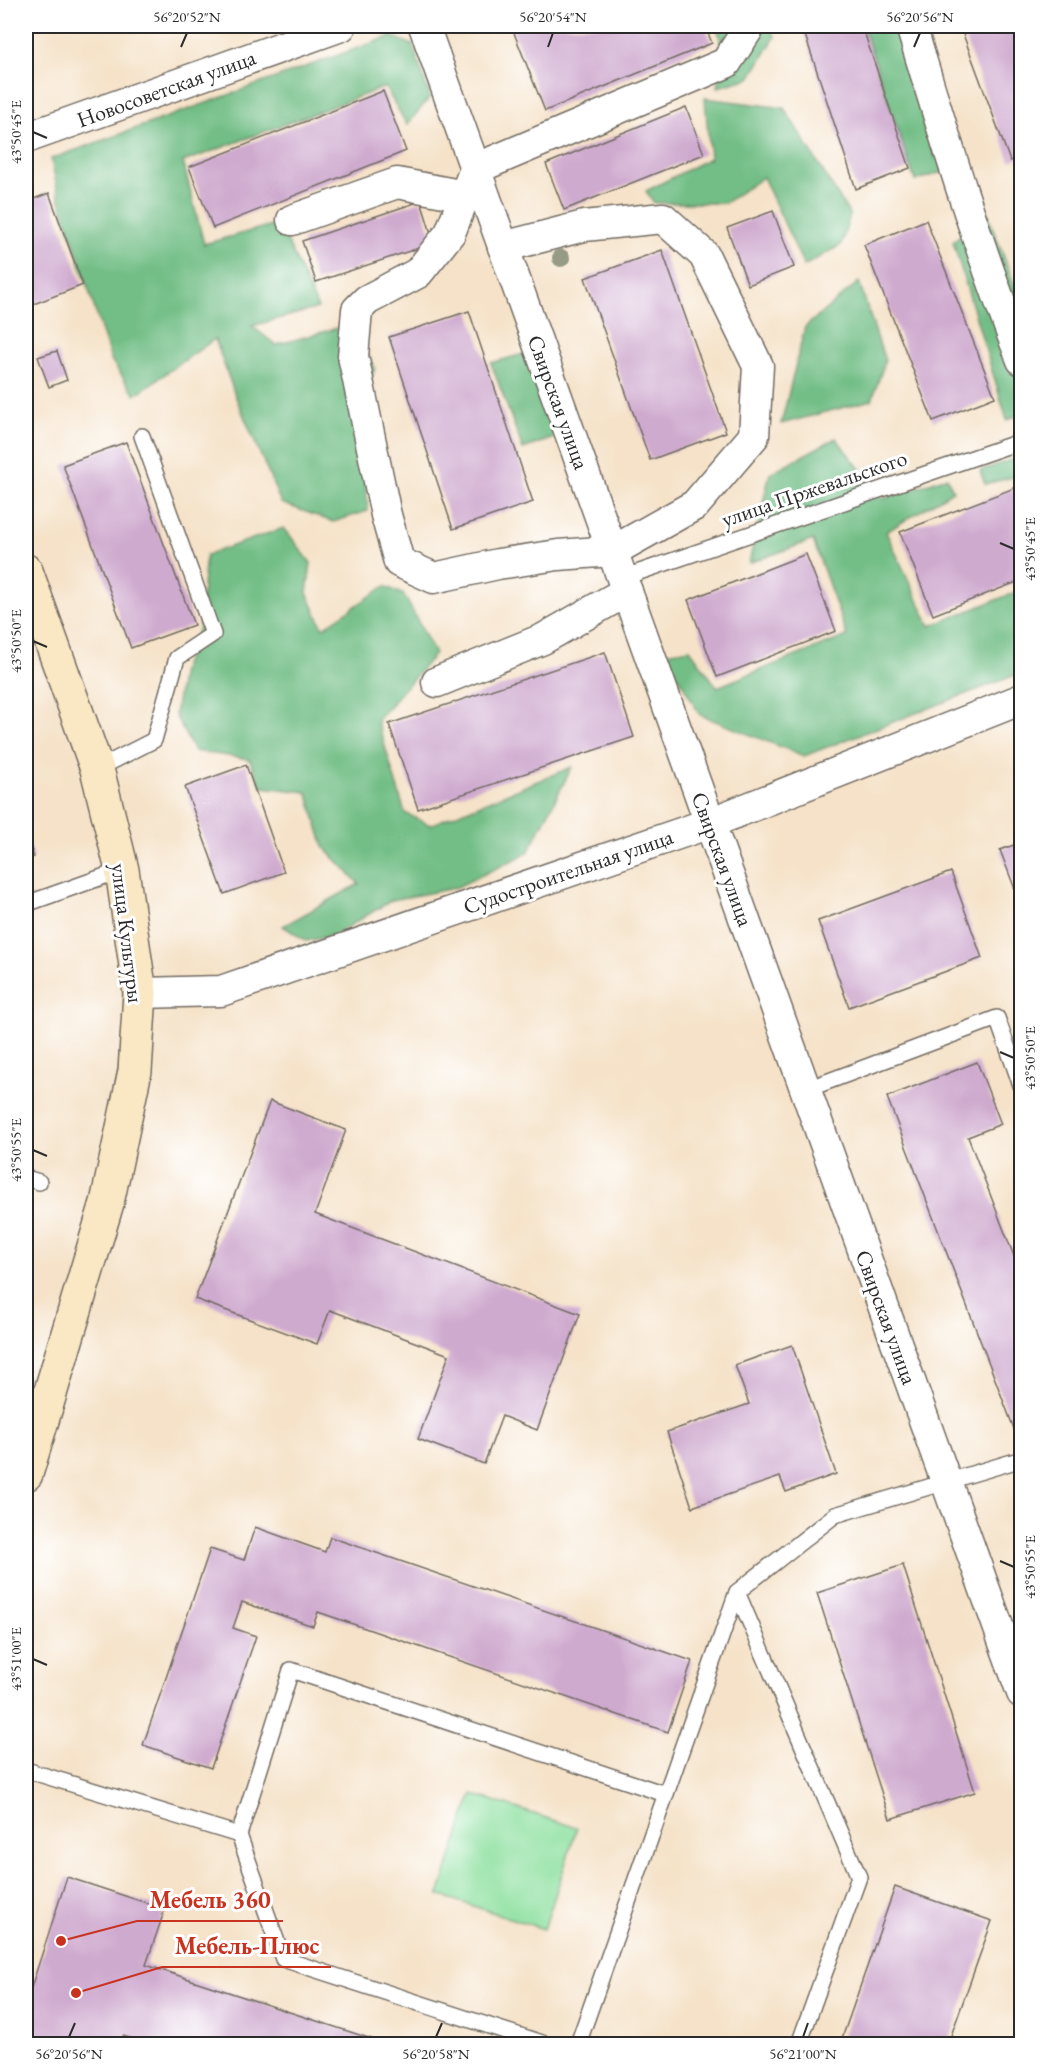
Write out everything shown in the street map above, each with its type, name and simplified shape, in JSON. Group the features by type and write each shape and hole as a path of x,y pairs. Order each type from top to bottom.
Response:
{"main road":[{"name":"улица Культуры","path":"26,571 97,769 122,870 140,993 135,1071 107,1203 40,1408 26,1474"}],"street":[{"name":"Новосоветская улица","path":"26,138 341,26"},
{"name":"Свирская улица","path":"424,26 470,182 503,247 1022,1693"},
{"path":"292,220 397,183 470,182 726,63 750,26"},
{"path":"911,26 953,166 1000,306 1022,360"},
{"path":"470,182 450,233 418,273 368,300 357,310 353,356 386,515 399,562 434,578 498,564 558,555 620,573"},
{"path":"437,682 543,639 695,505 754,436 758,366 704,255 663,218 584,226 503,247"},
{"name":"Судостроительная улица","path":"140,993 221,990 710,823 1022,699"}],"lane":[{"path":"97,769 154,740 177,658 213,634 142,436"},
{"name":"улица Пржевальского","path":"620,573 1022,441"},
{"path":"26,904 122,870"},
{"path":"806,1090 997,1018 1022,1088"},
{"path":"578,2044 737,1592 835,1515 1022,1459"},
{"path":"737,1592 860,1876 799,2044"},
{"path":"545,2044 283,1959 239,1835 291,1670 665,1794"},
{"path":"26,1770 239,1835"}],"green space":[{"path":"716,26 770,26 775,37 750,78 718,87 720,36"},
{"path":"863,26 926,26 945,171 915,181"},
{"path":"391,36 413,45 430,97 407,125 385,87 183,162 204,244 279,223 318,308 252,326 276,345 352,324 375,368 360,410 368,511 333,522 281,503 235,395 215,339 135,395 111,360 59,197 51,159"},
{"path":"705,98 784,108 850,215 841,245 804,266 763,177 725,203 654,203 646,191 710,158"},
{"path":"986,210 1021,302 1021,414 1007,420 953,242"},
{"path":"859,282 885,361 872,400 781,424 805,327"},
{"path":"531,352 562,435 523,449 491,363"},
{"path":"836,438 883,499 947,477 953,491 886,532 930,626 1021,590 1021,673 804,756 700,715 665,653 690,649 717,687 847,636 813,540 749,563 770,473"},
{"path":"1021,456 1021,475 985,484 980,471"},
{"path":"284,528 311,563 307,593 323,628 385,586 404,595 435,654 377,720 405,813 430,825 572,767 528,853 455,888 392,900 333,936 306,941 283,926 359,884 324,847 307,792 262,787 249,759 194,751 175,715 182,670 199,628 206,555"},
{"path":"472,1794 577,1828 544,1929 439,1895"}],"building":[{"path":"519,26 705,26 712,43 545,111 512,28"},
{"path":"802,26 862,26 910,168 856,189"},
{"path":"960,26 1015,26 1022,44 1022,157 1010,161"},
{"path":"383,91 406,151 213,228 189,167"},
{"path":"686,107 704,154 564,210 546,164"},
{"path":"49,193 83,285 26,307 26,202"},
{"path":"421,201 434,243 316,282 302,241"},
{"path":"773,211 794,267 748,285 727,228"},
{"path":"926,220 995,397 933,421 864,245"},
{"path":"662,250 726,432 650,460 585,278"},
{"path":"469,311 533,502 453,529 389,337"},
{"path":"57,351 67,380 49,387 38,357"},
{"path":"126,442 194,625 131,648 63,465"},
{"path":"1022,485 1022,580 933,615 900,532"},
{"path":"806,554 836,631 717,677 688,600"},
{"path":"605,652 634,737 418,809 389,724"},
{"path":"246,765 284,872 224,894 185,787"},
{"path":"26,835 34,857 26,860"},
{"path":"1022,842 1022,905 1021,905 1000,850"},
{"path":"951,872 982,958 849,1007 818,921"},
{"path":"977,1062 1001,1124 968,1137 1022,1277 1021,1447 887,1097"},
{"path":"270,1101 346,1130 315,1214 580,1314 537,1430 502,1416 484,1464 418,1439 449,1355 330,1310 317,1344 195,1299"},
{"path":"792,1345 836,1474 786,1492 780,1477 692,1507 667,1432 749,1404 735,1365"},
{"path":"255,1527 325,1552 330,1537 692,1661 668,1732 318,1612 313,1626 242,1602 233,1628 256,1636 211,1768 143,1745 210,1549 244,1560"},
{"path":"903,1565 975,1792 890,1819 817,1593"},
{"path":"67,1877 165,1909 146,1965 387,2044 150,2044 123,2036 121,2044 26,2044 26,2003"},
{"path":"895,1887 992,1921 948,2044 840,2044"}],"place":[{"name":"Мебель 360","path":"61,1941"},
{"name":"Мебель-Плюс","path":"76,1993"}]}
